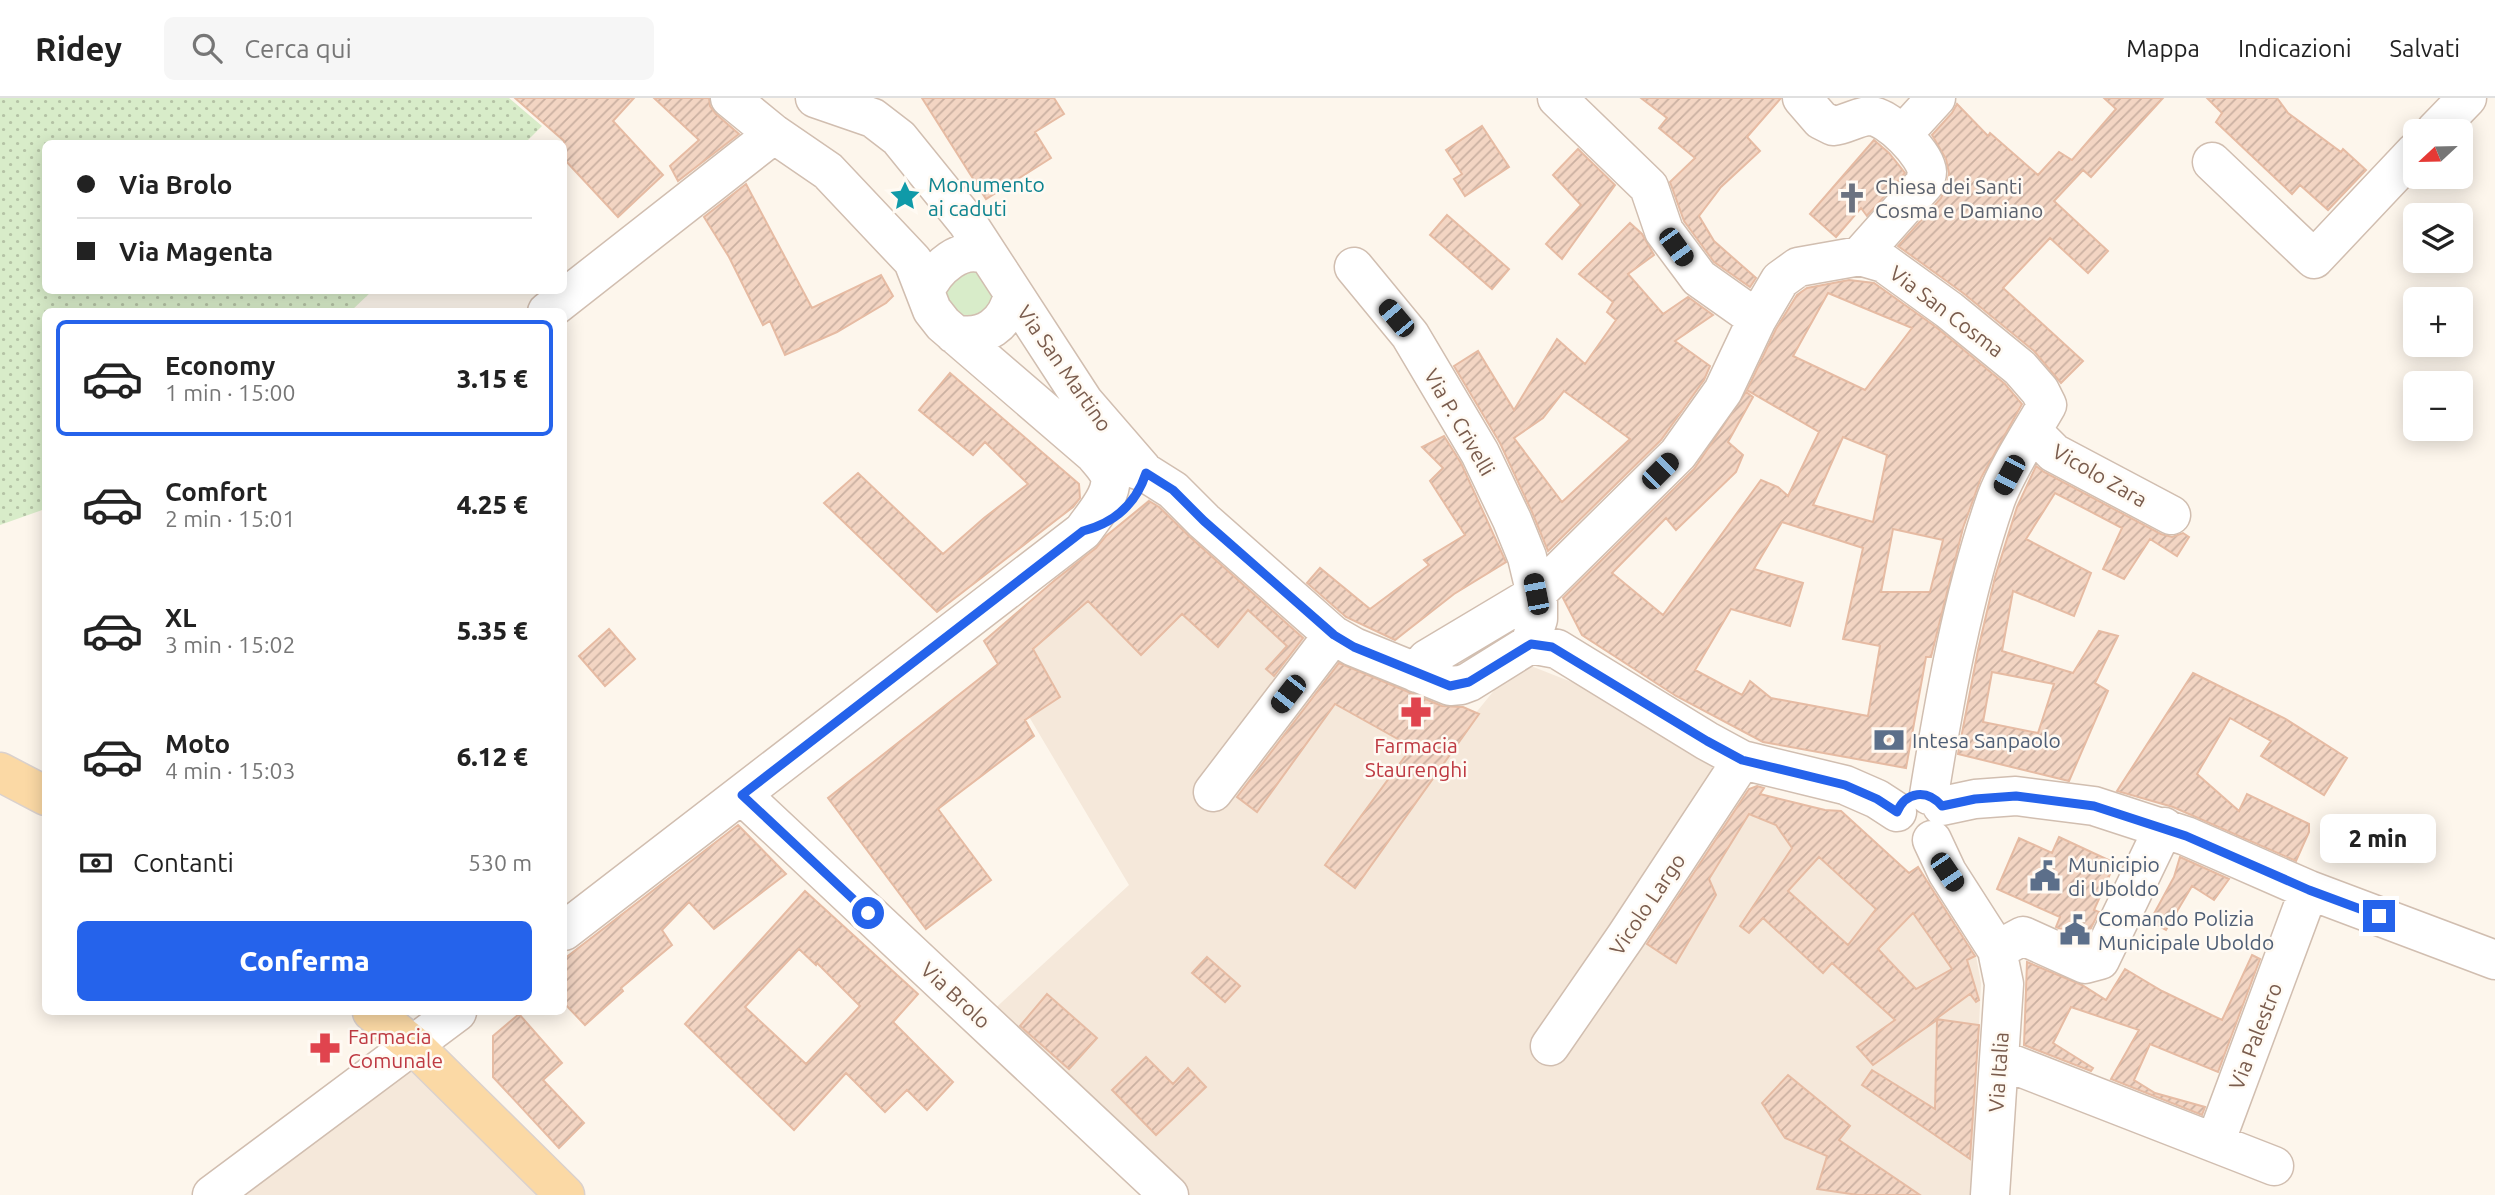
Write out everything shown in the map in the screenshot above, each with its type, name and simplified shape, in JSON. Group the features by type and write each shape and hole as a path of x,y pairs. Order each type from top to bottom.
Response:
{"main road":[{"path":"0,772 42,794"},
{"path":"376,1015 413,1045 565,1195"}],"street":[{"name":"Via San Martino","path":"730,98 774,134 828,171 913,261 932,310 943,324 1094,454 1108,472 1111,481 1109,490 1083,531"},
{"path":"888,98 888,116 899,138"},
{"path":"1557,98 1649,187 1664,231 1699,278 1757,319"},
{"path":"1417,673 1427,659 1536,594 1678,454 1723,391 1757,319 1780,280 1790,271 1814,263 1860,256 1925,183 1927,170 1919,153 1880,118 1872,115 1838,125 1826,124 1802,98"},
{"path":"1902,135 1936,98"},
{"path":"2447,119 2467,98"},
{"name":"Via San Martino","path":"831,101 873,118 899,138 967,222 1084,402 1146,473"},
{"path":"828,171 822,147 831,101"},
{"path":"552,308 774,134"},
{"path":"2212,162 2314,259 2403,165"},
{"path":"925,292 934,275 958,256 976,251 988,256"},
{"name":"Via San Cosma","path":"1860,256 1884,263 1949,310 2020,368 2040,391 2047,405 1997,496 1967,599 1943,709 1925,813"},
{"name":"Via P. Crivelli","path":"1354,267 1410,335 1480,453 1513,520 1527,557 1539,611 1531,644"},
{"name":"Via San Martino","path":"954,334 968,337 979,335 992,327 1010,308 1013,294"},
{"name":"Vicolo Zara","path":"2032,431 2054,453 2171,515"},
{"name":"Via San Martino","path":"1094,454 1146,473 1173,490 1204,521 1334,635 1354,647 1450,686 1461,685 1531,644"},
{"path":"567,929 1083,531 1109,522 1129,506 1141,489 1146,473"},
{"path":"1213,792 1334,635"},
{"path":"1531,644 1557,649 1742,760 1845,785 1877,799 1925,813 1975,799 2016,796 2094,806 2164,827 2309,890 2495,960"},
{"name":"Vicolo Largo","path":"1550,1046 1742,760"},
{"name":"Via Brolo","path":"742,795 1167,1195"},
{"path":"1925,813 1947,872 1997,950 2023,936 2085,964 2101,960 2164,827"},
{"name":"Via Palestro","path":"2215,1143 2309,890"},
{"name":"Via Italia","path":"1990,1195 2004,984 1997,950"},
{"path":"394,1015 413,1045"},
{"path":"212,1195 453,1015"},
{"path":"1999,1059 2274,1166"}],"shaded area":[{"path":"1157,492 1324,636 1470,720 1518,661 1592,690 1641,715 1746,790 1825,810 1841,811 1909,873 1918,867 1976,956 1981,983 1971,1195 1177,1195 989,1014 1129,885 984,641"},
{"path":"412,1058 548,1195 223,1195"}],"green space":[{"path":"0,98 509,98 542,126 528,140 42,140 42,294 369,294 354,308 42,308 42,510 0,525"},
{"path":"976,269 994,285 990,311 966,320 946,304 945,288 948,280"}],"building":[{"path":"515,98 634,98 613,121 663,175 618,217 567,162 567,140 563,140"},
{"path":"654,98 709,98 710,106 716,114 739,134 678,181 670,166 699,140"},
{"path":"922,98 1054,98 1064,114 1035,132 1051,158 986,199"},
{"path":"1641,98 1781,98 1747,137 1760,151 1721,187 1699,216 1714,241 1756,278 1750,287 1714,262 1684,221 1670,182 1695,158 1659,128 1667,118"},
{"path":"2104,98 2163,98 2091,177 2083,170 2054,201 2108,251 2088,273 2050,238 2003,288 2083,361 2061,383 2034,351 1963,293 1898,246 1941,198 1947,185 1949,173 1946,159 1932,135 1957,104 1988,136 1990,133 2038,175 2059,152 2072,160 2116,109"},
{"path":"2207,98 2277,98 2288,113 2341,152 2343,149 2366,170 2328,210 2300,185 2292,194 2216,122 2222,113"},
{"path":"1482,126 1509,167 1465,196 1454,179 1462,174 1446,150"},
{"name":"Chiesa dei Santi Cosma e Damiano","path":"1874,140 1905,173 1867,216 1861,208 1836,237 1810,214"},
{"path":"1578,149 1615,185 1562,259 1546,244 1581,205 1553,175"},
{"path":"746,184 812,308 881,275 893,296 886,303 837,332 785,355 770,321 763,325 729,257 704,217"},
{"path":"1447,215 1509,269 1492,289 1430,235"},
{"path":"1630,223 1642,234 1654,255 1628,274 1663,314 1688,297 1713,315 1675,341 1710,366 1704,380 1661,440 1548,551 1500,443 1454,366 1478,351 1514,410 1557,339 1585,364 1616,320 1607,312 1613,302 1579,274","holes":["1564,391 1630,439 1562,502 1514,438 1543,418"]},
{"path":"1849,280 1874,283 1936,327 2005,384 2022,404 1981,478 1963,528 1931,657 1926,657 1906,768 1763,742 1676,696 1582,635 1563,598 1694,469 1746,392 1753,397 1728,442 1743,455 1736,472 1676,530 1666,518 1612,573 1663,615 1761,480 1778,487 1788,496 1819,432 1747,390 1776,329 1797,295 1807,288","holes":["1828,293 1912,328 1865,390 1793,356","1843,437 1887,455 1873,522 1813,505","1782,522 1863,548 1843,639 1880,646 1868,716 1771,698 1750,681 1742,695 1695,670 1731,609 1790,626 1803,583 1754,569","1893,529 1943,540 1930,592 1881,592"]},
{"path":"950,373 1079,484 1080,498 1073,507 937,612 824,503 858,473 943,554 1028,484 985,442 973,455 919,410"},
{"path":"1444,436 1461,463 1506,562 1454,594 1395,640 1346,617 1307,583 1320,568 1370,609 1429,565 1424,560 1465,535 1430,481 1443,468 1422,447"},
{"path":"2036,466 2161,534 2172,537 2183,533 2189,537 2177,556 2150,539 2124,579 2103,569 2122,528 2055,493 2026,539 2091,573 2074,616 2013,591 2002,651 2073,673 2099,631 2118,636 2095,683 2108,691 2069,781 1958,754 1995,577 2017,507","holes":["1992,672 2054,684 2038,733 1983,722"]},
{"path":"1149,501 1159,507 1303,638 1274,676 1266,669 1287,646 1248,610 1218,647 1182,614 1141,655 1088,601 1033,649 1060,697 1025,720 1034,736 938,809 991,880 926,929 828,798 998,664 984,641"},
{"path":"609,629 635,659 605,686 579,656"},
{"path":"1339,663 1442,706 1463,707 1479,714 1355,888 1325,865 1412,747 1335,704 1257,812 1237,797"},
{"path":"2193,673 2284,718 2347,758 2324,795 2261,756 2271,741 2230,718 2197,774 2239,811 2247,794 2309,824 2309,832 2296,861 2173,807 2117,791"},
{"path":"1757,786 1764,788 1760,794 1825,810 1841,811 1909,873 1918,867 1975,956 1967,960 1979,1000 1976,1002 1970,994 1936,1019 1979,1025 1970,1159 1862,1085 1872,1070 1935,1109 1937,1020 1873,1065 1857,1047 1895,1020 1832,963 1823,973 1763,918 1749,933 1740,926 1792,848 1776,825 1749,814 1709,879 1716,895 1676,963 1647,944 1749,789","holes":["1819,857 1876,909 1848,945 1788,891","1913,913 1952,969 1916,989 1878,949"]},
{"path":"738,825 786,874 714,929 689,902 662,930 672,945 621,988 623,991 585,1025 567,1006 567,957"},
{"path":"2059,837 2115,863 2094,910 2099,912 2085,940 2056,927 2060,917 1997,889 2019,838 2052,853"},
{"path":"2180,857 2229,879 2214,900 2192,886 2166,930 2150,921 2174,877"},
{"path":"805,891 918,994 893,1022 953,1082 927,1110 907,1090 885,1112 846,1073 794,1130 685,1024","holes":["799,949 816,965 817,963 860,1006 806,1064 745,1007"]},
{"path":"2252,955 2260,959 2218,1072 2150,1044 2134,1080 2155,1093 2205,1107 2202,1115 2111,1079 2139,1030 2071,1007 2053,1043 2093,1068 2091,1071 2024,1045 2027,962 2082,985 2106,1000 2125,969 2162,991 2222,1020"},
{"path":"1207,957 1240,986 1225,1002 1192,973"},
{"path":"1047,994 1097,1038 1069,1069 1020,1026"},
{"path":"520,1015 562,1063 543,1080 584,1123 559,1148 493,1077 493,1036"},
{"path":"1146,1057 1173,1084 1188,1068 1206,1087 1156,1135 1112,1090"},
{"path":"1788,1075 1850,1126 1839,1140 1920,1195 1858,1195 1817,1189 1827,1156 1785,1138 1762,1103"}],"place":[{"name":"Monumento ai caduti","path":"905,196"},
{"name":"Chiesa dei Santi Cosma e Damiano","path":"1852,198"},
{"name":"Farmacia Staurenghi","path":"1416,712"},
{"name":"Intesa Sanpaolo","path":"1889,740"},
{"name":"Municipio di Uboldo","path":"2045,876"},
{"name":"Comando Polizia Municipale Uboldo","path":"2075,930"},
{"name":"Farmacia Comunale","path":"325,1048"}],"route":[{"path":"868,913 742,795 1083,531 1109,522 1129,506 1141,489 1146,473 1187,502 1204,521 1334,635 1354,647 1450,686 1469,682 1531,644 1540,644 1552,647 1742,760 1821,777 1845,785 1877,799 1897,812 1906,798 1922,793 1936,799 1942,806 1975,799 2016,796 2094,806 2164,827 2309,890 2379,916"}]}
